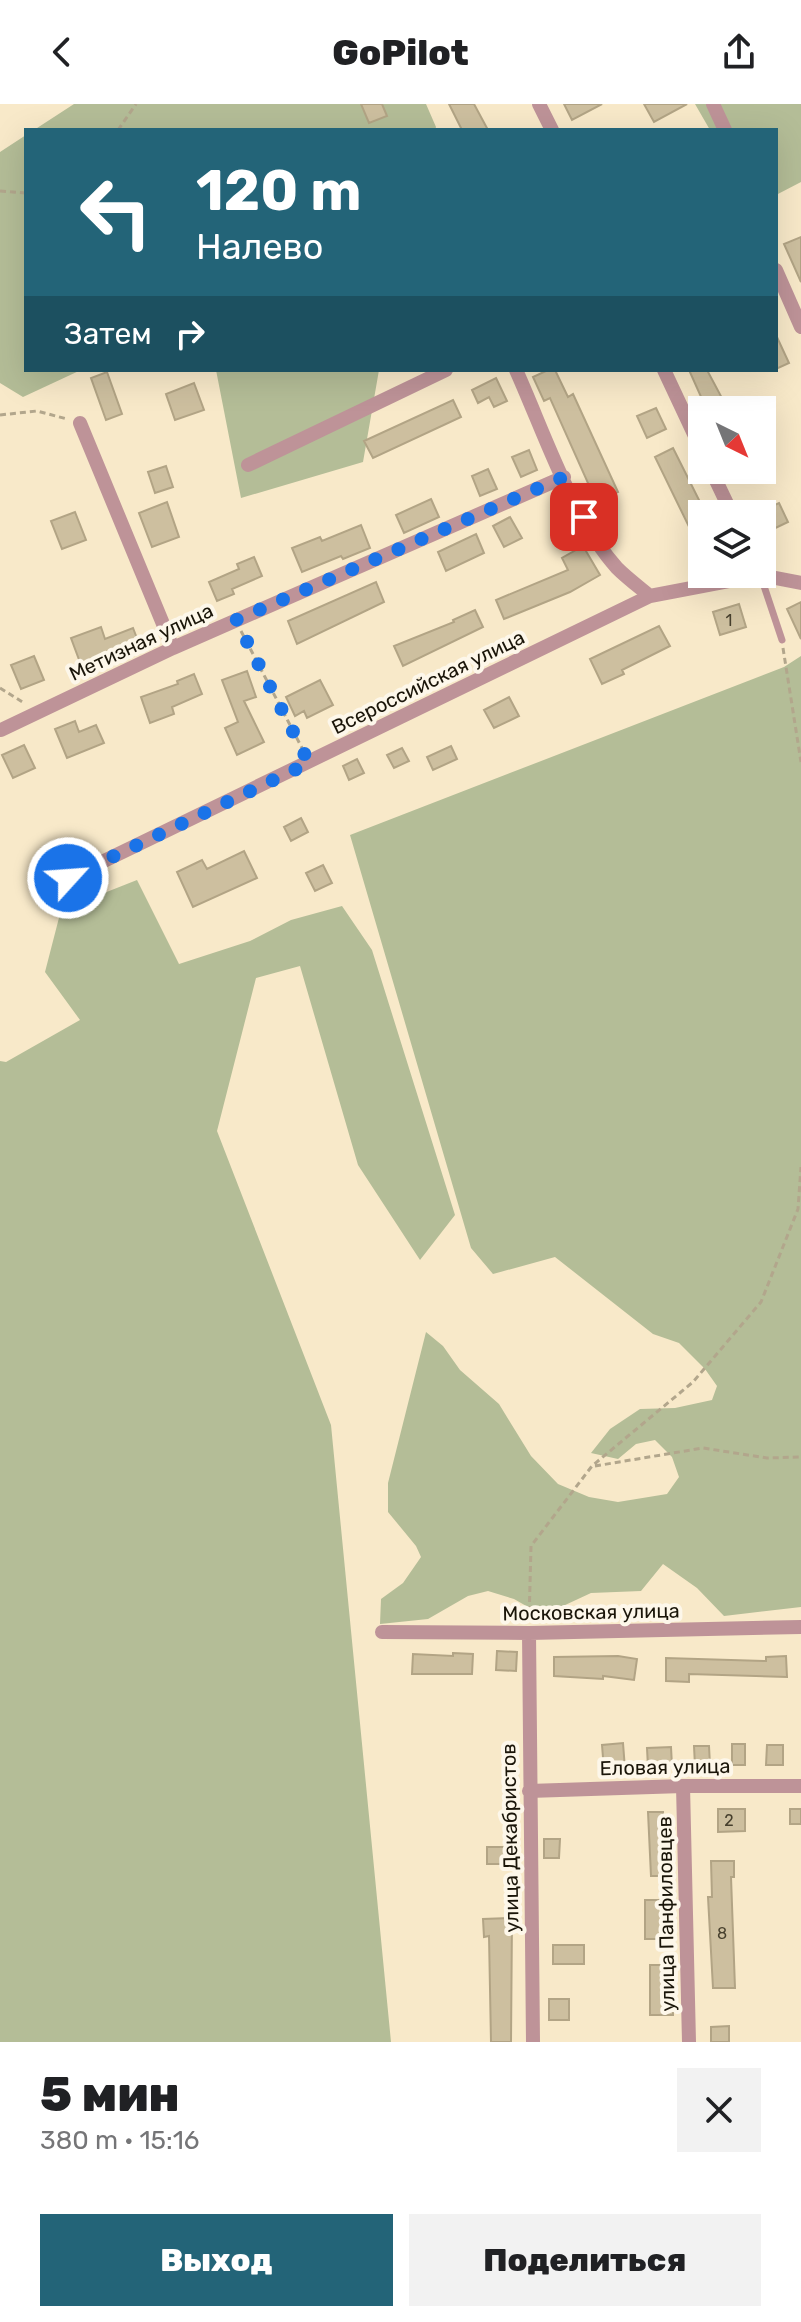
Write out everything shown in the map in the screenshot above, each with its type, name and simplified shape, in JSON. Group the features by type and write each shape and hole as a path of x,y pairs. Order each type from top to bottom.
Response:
{"street":[{"path":"539,104 551,128"},
{"path":"713,104 724,128"},
{"path":"778,275 801,327"},
{"path":"248,465 442,372"},
{"path":"517,372 594,538 619,569 650,596"},
{"path":"665,372 688,421"},
{"path":"80,423 173,648"},
{"name":"Метизная улица","path":"1,730 173,648 564,477"},
{"name":"Всероссийская улица","path":"776,578 801,583"},
{"name":"Всероссийская улица","path":"42,891 650,596 690,588"},
{"name":"Московская улица","path":"382,1632 529,1633 801,1627"},
{"name":"улица Декабристов","path":"529,1633 533,2042"},
{"name":"улица Панфиловцев","path":"683,1786 689,2042"},
{"name":"Еловая улица","path":"529,1791 801,1786"}],"lane":[{"path":"765,588 782,640"}],"path":[{"path":"119,128 136,104"},
{"path":"0,191 24,193"},
{"path":"0,415 37,411 80,423"},
{"path":"236,620 309,763"},
{"path":"782,640 801,762"},
{"path":"0,688 24,702 32,716"},
{"path":"529,1633 531,1546 592,1466 693,1382 761,1302 798,1209 801,1167"},
{"path":"592,1466 703,1448 767,1458 801,1457"}],"green space":[{"path":"74,104 426,104 436,127 436,128 37,128"},
{"path":"695,104 801,104 801,182 778,194 778,128 709,128"},
{"path":"24,136 24,372 77,372 23,397 0,383 0,152"},
{"path":"216,372 379,372 363,462 241,498"},
{"path":"801,656 801,1607 724,1616 697,1588 663,1564 641,1591 591,1593 563,1606 528,1607 488,1591 468,1596 428,1619 380,1624 381,1599 403,1583 421,1557 416,1546 388,1512 388,1483 426,1332 443,1346 460,1370 499,1404 531,1456 558,1484 589,1497 618,1502 667,1494 679,1477 672,1457 655,1440 636,1444 618,1459 591,1453 610,1429 640,1409 675,1408 712,1400 717,1386 679,1343 653,1334 555,1257 493,1274 471,1248 350,835 784,667"},
{"path":"137,880 179,964 250,941 291,920 342,906 372,950 455,1215 420,1260 358,1165 300,966 256,978 217,1131 331,1425 391,2042 0,2042 0,1061 6,1062 80,1020 45,972 61,910"}],"building":[{"path":"361,104 382,104 387,116 369,123"},
{"path":"449,104 474,104 487,128 461,128"},
{"path":"564,104 602,104 572,120"},
{"path":"644,104 687,104 654,122"},
{"path":"801,237 801,282 784,244"},
{"path":"778,339 789,363 778,368"},
{"path":"107,372 122,414 106,420 91,378"},
{"path":"544,372 556,372 568,397 573,394 618,492 596,501 550,398 544,401 533,377"},
{"path":"690,372 708,372 721,396 701,396"},
{"path":"496,378 507,401 494,407 489,397 478,403 472,390"},
{"path":"194,383 204,410 175,420 166,394"},
{"path":"453,400 461,417 373,458 364,441"},
{"path":"656,408 666,429 647,438 637,416"},
{"path":"673,448 688,484 691,484 699,500 688,500 688,525 655,457"},
{"path":"529,450 537,470 521,477 512,457"},
{"path":"166,466 173,487 155,493 148,472"},
{"path":"488,469 497,489 480,496 472,476"},
{"path":"431,499 439,517 404,533 396,515"},
{"path":"167,502 179,537 152,547 139,513"},
{"path":"779,503 788,522 776,528 776,504"},
{"path":"75,512 86,540 62,549 51,521"},
{"path":"510,517 522,538 504,547 493,526"},
{"path":"361,525 370,548 302,572 292,548 320,537 322,541"},
{"path":"476,534 484,553 446,571 438,552"},
{"path":"583,546 600,575 570,592 504,619 496,600 568,570 562,558"},
{"path":"254,557 262,576 232,589 234,594 217,601 209,582 239,569 237,564"},
{"path":"376,582 384,602 297,644 288,621"},
{"path":"801,602 801,639 787,609"},
{"path":"739,604 746,627 720,635 713,612"},
{"path":"475,610 483,627 403,666 394,646 454,622"},
{"path":"659,626 670,646 622,670 624,674 602,684 590,659"},
{"path":"101,627 105,639 133,628 138,641 81,665 71,638"},
{"path":"34,656 44,680 21,689 11,665"},
{"path":"247,671 256,697 244,701 264,742 237,755 225,728 238,722 222,680"},
{"path":"194,674 202,694 172,707 174,714 150,723 141,697 178,684 177,681"},
{"path":"320,680 333,705 307,718 304,711 295,716 286,697"},
{"path":"509,697 519,716 494,728 484,710"},
{"path":"75,721 79,732 96,725 104,743 67,758 55,729"},
{"path":"24,745 35,768 13,778 2,755"},
{"path":"451,746 457,759 433,770 427,757"},
{"path":"402,748 409,761 394,768 387,755"},
{"path":"357,759 364,773 349,780 343,766"},
{"path":"301,818 308,832 291,841 284,827"},
{"path":"244,851 257,878 193,907 177,872 202,860 207,869"},
{"path":"323,865 332,883 315,891 306,873"},
{"path":"497,1651 517,1652 516,1671 496,1670"},
{"path":"453,1653 473,1654 472,1674 412,1674 413,1654 453,1656"},
{"path":"618,1656 637,1659 634,1680 603,1676 603,1679 554,1676 554,1657"},
{"path":"786,1656 787,1677 689,1674 689,1682 666,1681 666,1658 766,1661 766,1657"},
{"path":"623,1743 625,1769 604,1770 602,1745"},
{"path":"732,1744 745,1744 745,1765 732,1765"},
{"path":"767,1745 783,1745 783,1765 766,1765"},
{"path":"694,1746 709,1746 710,1765 695,1766"},
{"path":"671,1747 672,1766 648,1767 647,1748"},
{"path":"718,1809 745,1809 745,1831 718,1832"},
{"path":"790,1809 801,1809 801,1824 790,1824"},
{"path":"648,1812 663,1812 665,1876 651,1876"},
{"path":"544,1839 560,1839 559,1858 544,1858"},
{"path":"487,1847 509,1847 509,1864 487,1864"},
{"path":"711,1861 734,1861 734,1877 731,1877 735,1988 713,1988 708,1897 712,1897"},
{"path":"645,1900 668,1900 667,1939 645,1939"},
{"path":"512,1918 511,2042 491,2042 489,1936 484,1937 483,1919"},
{"path":"553,1945 584,1945 584,1964 553,1964"},
{"path":"650,1965 672,1965 673,2015 650,2015"},
{"path":"549,1999 569,1999 569,2020 549,2020"},
{"path":"729,2026 729,2042 711,2042 711,2027"}],"route":[{"path":"68,878 309,763 236,620 564,477 584,517"}]}
